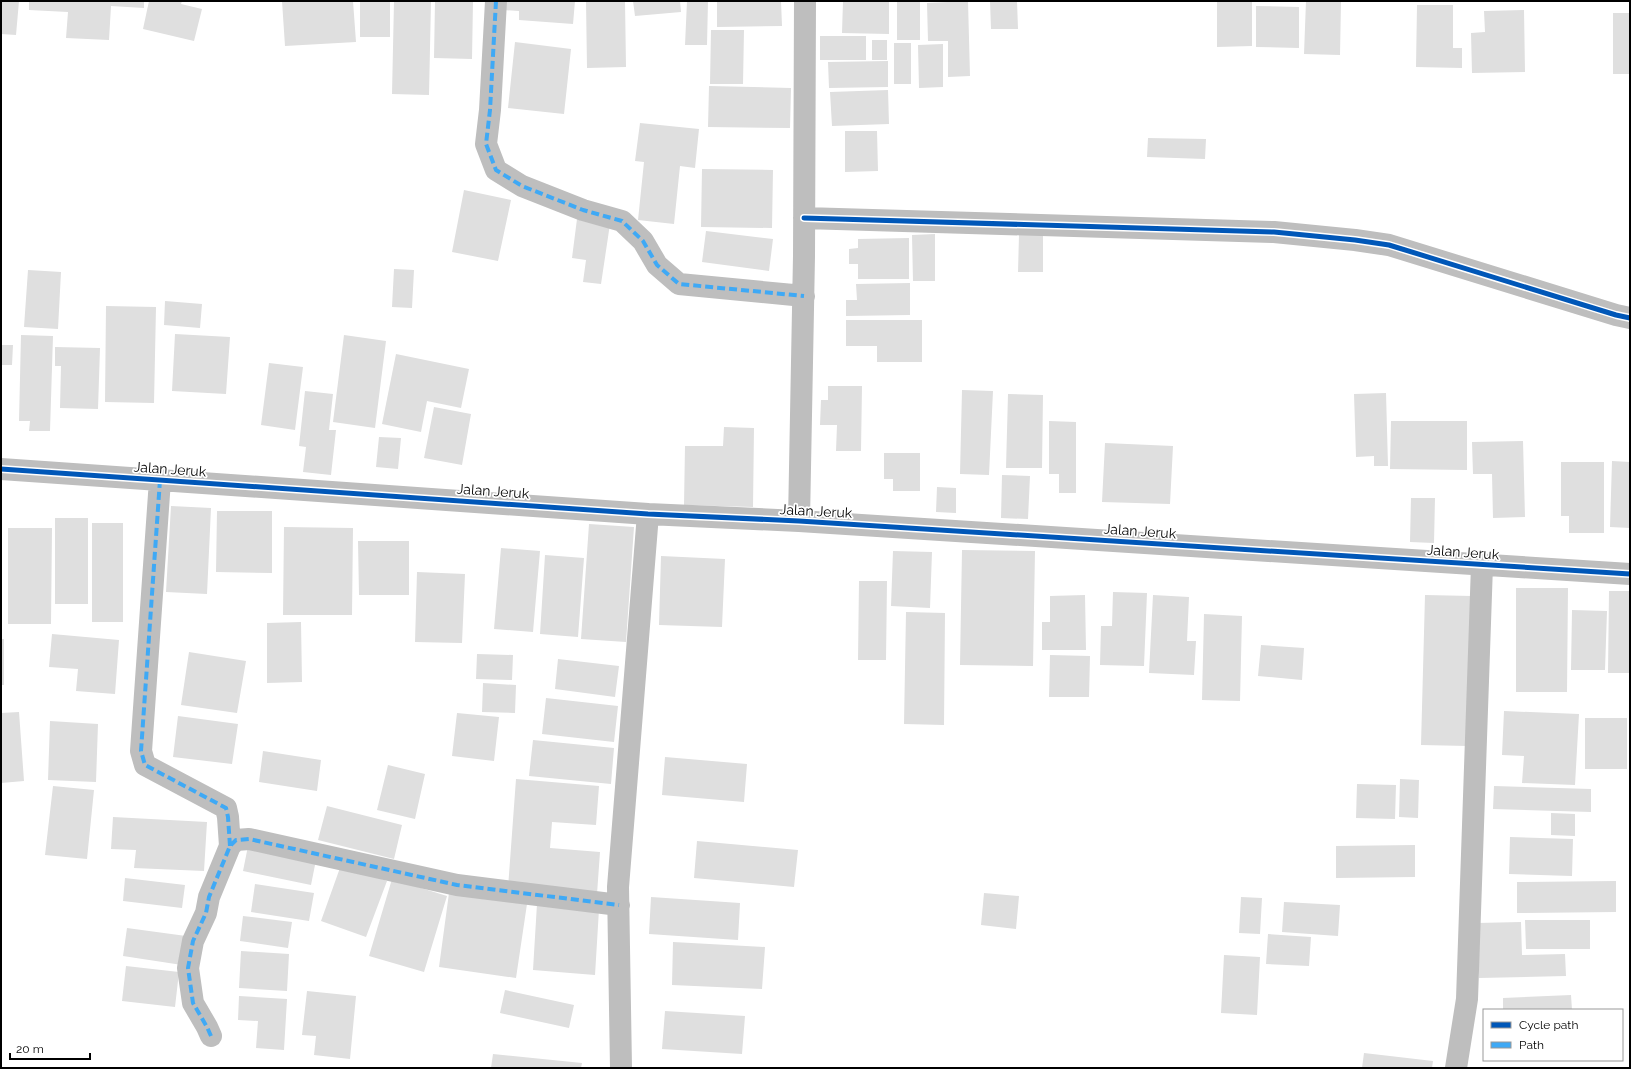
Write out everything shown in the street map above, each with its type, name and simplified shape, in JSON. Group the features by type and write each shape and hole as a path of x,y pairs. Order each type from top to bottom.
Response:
{"street":[{"path":"496,1 490,110 486,144 496,170 522,186 583,210 622,221 643,242 657,265 679,284 804,296"},
{"path":"799,521 804,296 805,1"},
{"path":"804,218 1274,232 1355,240 1389,245 1630,318"},
{"name":"Jalan Jeruk","path":"1,469 648,514 799,521 1630,574"},
{"path":"160,480 141,751 145,765 226,808 230,846"},
{"path":"621,1068 619,879 648,514"},
{"path":"1456,1068 1467,1000 1482,565"},
{"path":"211,1036 207,1026 193,1003 188,968 193,941 206,913 209,897 230,846 236,840 249,839 457,885 619,905"}],"building":[{"path":"1,1 19,1 16,35 1,34"},
{"path":"29,1 144,1 144,8 111,6 109,40 66,38 68,12 29,10"},
{"path":"149,1 182,1 181,4 202,9 194,41 143,29"},
{"path":"282,1 353,1 356,42 285,46"},
{"path":"360,1 390,1 390,37 360,37"},
{"path":"394,1 431,1 429,95 392,94"},
{"path":"435,1 473,1 472,59 434,58"},
{"path":"504,1 575,1 573,24 519,20 519,11 503,10"},
{"path":"586,1 625,1 626,67 587,68"},
{"path":"633,1 680,1 681,12 635,16"},
{"path":"687,1 708,1 707,45 685,45"},
{"path":"717,1 781,1 782,26 717,27"},
{"path":"843,1 889,1 889,34 842,33"},
{"path":"897,1 920,1 920,40 897,40"},
{"path":"968,1 970,76 948,77 948,41 928,41 927,3"},
{"path":"990,1 1017,1 1018,29 991,29"},
{"path":"1217,1 1252,1 1252,46 1217,47"},
{"path":"1306,1 1341,1 1340,55 1304,54"},
{"path":"1417,5 1453,5 1453,48 1462,48 1462,68 1416,67"},
{"path":"1256,6 1299,7 1299,48 1256,47"},
{"path":"1524,10 1525,72 1472,73 1471,33 1485,32 1484,11"},
{"path":"1613,13 1630,13 1630,74 1613,74"},
{"path":"711,30 744,30 743,84 710,84"},
{"path":"820,36 866,36 866,60 820,60"},
{"path":"872,40 887,40 887,60 872,60"},
{"path":"515,42 571,49 564,114 508,108"},
{"path":"894,43 911,43 911,84 894,84"},
{"path":"943,44 943,87 919,88 918,45"},
{"path":"888,61 888,87 829,88 828,62"},
{"path":"709,86 791,88 790,128 708,127"},
{"path":"888,90 889,124 832,126 830,92"},
{"path":"640,123 699,129 695,168 680,166 674,224 638,220 644,162 635,161"},
{"path":"845,131 877,131 878,171 845,172"},
{"path":"1148,138 1206,139 1205,159 1147,157"},
{"path":"702,169 773,170 772,228 701,227"},
{"path":"464,190 511,200 498,261 452,252"},
{"path":"577,219 610,224 601,284 583,282 586,260 572,258"},
{"path":"706,231 773,239 769,271 702,262"},
{"path":"935,234 935,281 913,281 912,235"},
{"path":"1019,235 1043,235 1043,272 1018,272"},
{"path":"909,238 909,279 858,279 858,264 849,264 849,249 858,248 858,239"},
{"path":"394,269 414,270 412,308 392,307"},
{"path":"28,270 61,272 58,329 24,327"},
{"path":"910,283 910,315 846,316 846,300 857,300 856,284"},
{"path":"165,301 202,304 200,328 164,325"},
{"path":"106,306 156,307 154,403 105,402"},
{"path":"846,320 922,320 922,362 877,362 877,346 846,346"},
{"path":"175,334 230,337 226,394 172,391"},
{"path":"21,335 53,336 50,431 29,431 30,421 19,421"},
{"path":"344,335 386,341 375,428 333,422"},
{"path":"1,345 13,345 12,365 1,365"},
{"path":"55,347 100,348 98,409 60,408 61,366 55,366"},
{"path":"396,354 469,369 461,408 427,401 421,432 382,424"},
{"path":"269,363 303,367 295,430 261,425"},
{"path":"828,386 862,386 861,451 836,451 837,425 820,425 821,400 828,400"},
{"path":"962,390 993,391 989,475 960,474"},
{"path":"305,391 333,394 329,430 336,430 331,475 303,472 306,447 299,446"},
{"path":"1386,393 1388,466 1374,466 1374,456 1356,457 1354,394"},
{"path":"1008,394 1043,395 1042,468 1006,468"},
{"path":"434,407 471,414 462,465 424,458"},
{"path":"1049,421 1076,422 1076,493 1059,493 1059,474 1049,474"},
{"path":"1391,421 1467,421 1467,470 1390,469"},
{"path":"724,427 754,428 753,507 684,505 685,446 723,446"},
{"path":"379,437 401,438 398,469 376,467"},
{"path":"1523,441 1525,517 1493,518 1492,474 1473,474 1472,442"},
{"path":"1105,443 1173,446 1170,504 1102,502"},
{"path":"884,453 920,453 920,491 893,491 893,479 884,479"},
{"path":"1612,461 1630,462 1630,528 1610,527"},
{"path":"1561,462 1604,462 1604,533 1569,533 1569,516 1561,516"},
{"path":"1002,475 1030,476 1028,519 1001,518"},
{"path":"937,487 956,488 956,513 936,512"},
{"path":"1411,498 1435,498 1434,543 1410,542"},
{"path":"171,506 211,508 207,594 166,592"},
{"path":"217,511 272,511 272,573 216,572"},
{"path":"55,518 88,518 88,604 55,604"},
{"path":"92,523 123,523 123,622 92,622"},
{"path":"589,524 634,527 626,642 581,639"},
{"path":"284,527 353,528 352,615 283,615"},
{"path":"8,528 52,528 51,624 8,624"},
{"path":"358,541 409,541 409,595 359,595"},
{"path":"501,548 540,551 533,632 494,629"},
{"path":"962,550 1035,551 1033,666 960,665"},
{"path":"893,551 932,552 930,608 891,606"},
{"path":"545,555 584,558 578,637 540,634"},
{"path":"661,556 725,559 722,627 659,625"},
{"path":"417,572 465,574 462,643 415,642"},
{"path":"859,581 887,581 886,660 858,660"},
{"path":"1516,588 1568,588 1567,692 1516,692"},
{"path":"1609,591 1630,591 1630,673 1608,673"},
{"path":"1113,592 1147,593 1144,666 1100,665 1101,626 1112,626"},
{"path":"1085,595 1086,650 1042,650 1042,622 1050,622 1050,596"},
{"path":"1153,595 1189,597 1187,641 1196,641 1194,675 1149,673"},
{"path":"1425,595 1472,596 1468,746 1421,745"},
{"path":"1572,610 1607,611 1605,670 1571,670"},
{"path":"906,612 945,613 944,725 904,724"},
{"path":"1204,614 1242,616 1240,701 1202,700"},
{"path":"301,622 302,682 267,683 267,623"},
{"path":"52,634 119,640 115,694 76,691 78,669 49,667"},
{"path":"1,639 4,639 4,685 1,685"},
{"path":"1261,645 1304,648 1302,680 1258,676"},
{"path":"189,652 246,661 237,713 181,705"},
{"path":"477,654 513,655 512,680 476,679"},
{"path":"1050,655 1090,656 1089,697 1049,697"},
{"path":"558,659 619,666 615,697 555,689"},
{"path":"483,683 516,685 515,713 482,712"},
{"path":"546,698 618,706 614,742 542,734"},
{"path":"1504,711 1579,714 1575,785 1522,783 1524,756 1502,755"},
{"path":"19,712 24,781 1,783 1,713"},
{"path":"457,713 499,717 494,761 452,756"},
{"path":"178,716 238,724 232,764 173,757"},
{"path":"1585,718 1627,718 1627,769 1585,769"},
{"path":"50,721 98,724 96,782 48,780"},
{"path":"533,740 614,748 611,784 529,776"},
{"path":"263,751 321,760 317,791 259,782"},
{"path":"665,757 747,764 744,802 662,795"},
{"path":"388,765 425,774 415,819 377,810"},
{"path":"516,779 599,786 596,825 552,822 550,848 600,852 597,894 508,888"},
{"path":"1400,779 1419,780 1418,818 1399,817"},
{"path":"1357,784 1396,785 1395,819 1356,818"},
{"path":"53,786 94,790 87,859 45,855"},
{"path":"1494,786 1591,789 1591,812 1493,809"},
{"path":"327,806 402,825 394,859 318,840"},
{"path":"1551,813 1575,814 1575,836 1551,835"},
{"path":"113,817 207,822 204,871 134,868 136,850 111,849"},
{"path":"1510,837 1573,839 1572,876 1509,874"},
{"path":"697,841 798,850 794,887 694,878"},
{"path":"1415,845 1415,877 1336,878 1336,846"},
{"path":"248,846 316,860 311,885 243,871"},
{"path":"341,865 387,881 366,937 321,921"},
{"path":"125,878 185,885 182,908 123,901"},
{"path":"392,879 447,896 424,972 369,956"},
{"path":"1616,881 1616,912 1517,913 1517,882"},
{"path":"255,884 314,893 309,921 251,912"},
{"path":"449,893 527,904 516,978 439,967"},
{"path":"984,893 1019,896 1016,929 981,925"},
{"path":"651,897 740,903 738,940 649,934"},
{"path":"1241,897 1262,898 1260,934 1239,933"},
{"path":"1284,902 1340,905 1338,936 1282,932"},
{"path":"537,904 599,909 595,975 533,970"},
{"path":"243,916 292,922 288,948 240,941"},
{"path":"1525,920 1590,920 1590,949 1526,949"},
{"path":"1521,922 1522,955 1565,954 1566,976 1479,978 1477,923"},
{"path":"127,928 186,936 182,965 123,956"},
{"path":"1268,934 1311,937 1309,966 1266,964"},
{"path":"673,942 765,947 762,989 672,985"},
{"path":"241,951 289,954 287,991 239,988"},
{"path":"1224,955 1260,957 1257,1015 1221,1013"},
{"path":"126,966 179,972 175,1007 122,1001"},
{"path":"505,990 574,1005 569,1028 500,1013"},
{"path":"307,991 356,996 350,1059 314,1055 316,1036 302,1035"},
{"path":"1571,995 1572,1009 1503,1009 1503,998"},
{"path":"239,996 287,999 284,1050 256,1048 258,1021 238,1020"},
{"path":"665,1011 745,1016 742,1054 662,1049"},
{"path":"1364,1053 1433,1061 1432,1068 1362,1068"},
{"path":"493,1054 582,1063 581,1068 491,1068"}],"marked path":[{"path":"496,1 490,110 486,144 496,170 522,186 583,210 622,221 643,241 657,265 679,284 804,296"},
{"path":"160,480 141,751 145,765 226,808 230,846"},
{"path":"211,1036 193,1003 188,968 193,941 206,913 209,897 230,846 236,840 249,839 457,885 619,905"}],"cycle path":[{"path":"804,218 1274,232 1355,240 1389,245 1630,318"},
{"path":"1,469 648,514 799,521 1630,574"}]}
